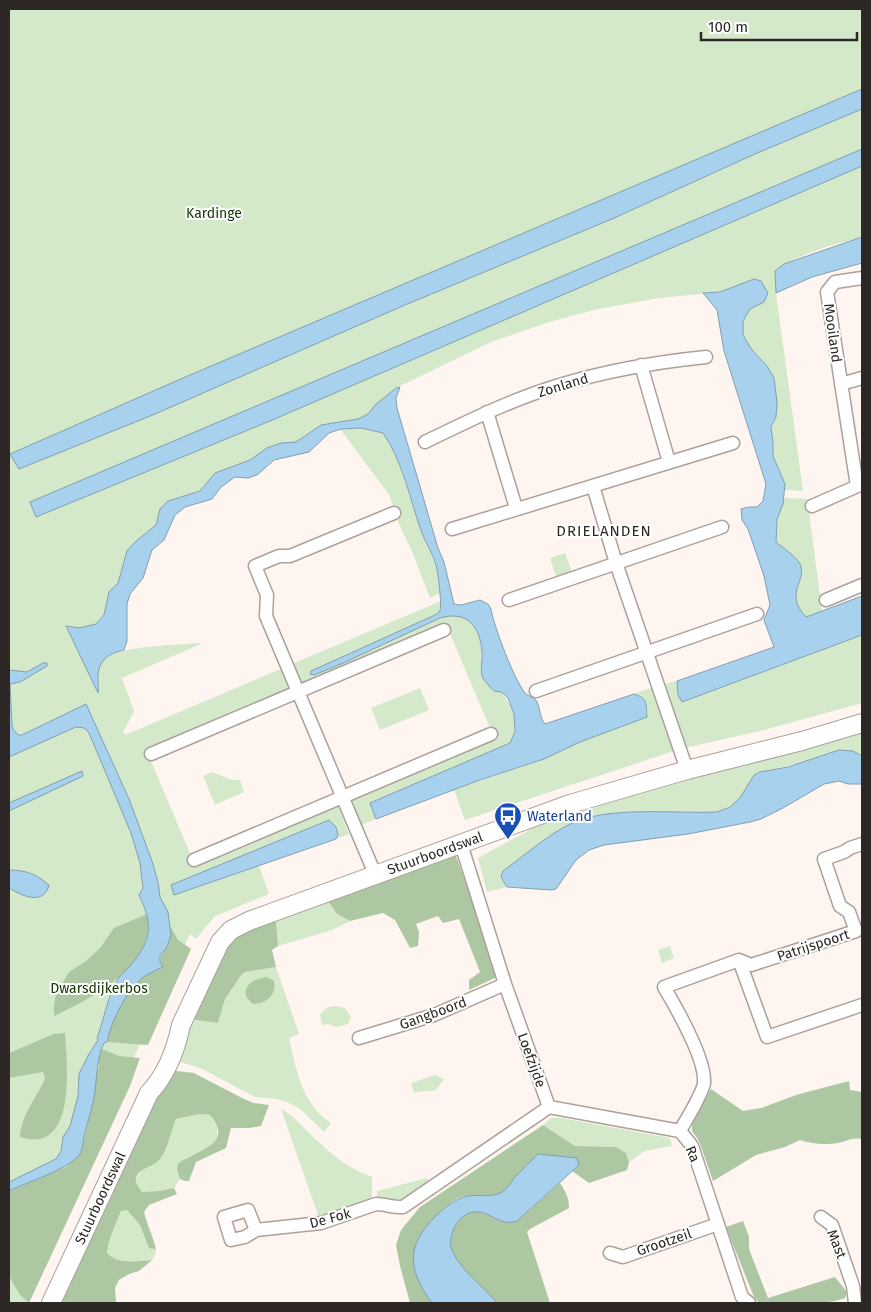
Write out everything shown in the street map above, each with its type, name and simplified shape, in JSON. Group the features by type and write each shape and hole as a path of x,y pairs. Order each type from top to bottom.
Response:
{"street":[{"name":"Mooiland","path":"812,506 860,485 841,384 827,292 835,282 862,278"},
{"name":"Zonland","path":"425,442 487,412 562,384 604,372 641,365 706,357"},
{"path":"641,365 669,462"},
{"name":"Mooiland","path":"841,384 862,378"},
{"path":"487,412 516,508"},
{"path":"452,529 733,443"},
{"path":"593,486 616,563 688,770"},
{"path":"375,874 266,616 267,595 256,566 279,556 290,556 394,513"},
{"path":"509,600 722,527"},
{"path":"826,600 862,586"},
{"path":"536,691 757,614"},
{"path":"151,754 444,630"},
{"name":"Stuurboordswal","path":"51,1303 149,1093 156,1086 167,1066 181,1025 216,950 231,930 249,921 375,874 570,804 862,723"},
{"path":"194,860 491,734"},
{"name":"Loefzijde","path":"462,844 505,984 549,1107"},
{"name":"Patrijspoort","path":"680,1131 704,1084 703,1067 680,1014 664,987 739,960 752,966 856,931 849,912 840,906 824,859 862,844"},
{"path":"739,960 767,1036 862,1005"},
{"name":"Gangboord","path":"359,1038 434,1016 505,984"},
{"name":"Ra","path":"549,1107 680,1131 692,1146 742,1297 749,1303"},
{"name":"De Fok","path":"256,1230 321,1223 376,1204 385,1204 396,1208 403,1207 549,1107"},
{"name":"Mast","path":"821,1217 832,1225 853,1286 855,1303"},
{"name":"Grootzeil","path":"610,1253 623,1257 718,1224"}],"green space":[{"name":"Kardinge","path":"9,9 862,9 862,237 828,246 794,260 775,271 776,293 803,491 784,490 784,481 774,461 773,454 772,428 776,417 767,366 752,350 743,336 743,321 750,309 764,302 754,279 720,292 659,298 598,309 549,322 491,342 396,388 375,405 368,414 358,419 321,425 296,442 281,443 267,448 250,460 215,473 200,491 160,510 156,525 127,551 118,583 107,600 104,615 96,624 80,628 100,668 104,658 123,651 164,645 201,644 122,678 134,711 123,731 125,735 283,668 291,689 148,754 195,865 337,803 349,834 336,839 338,835 185,892 259,866 269,894 215,916 196,939 190,934 24,1298 29,1303 9,1303","holes":["547,301 270,421 36,517 32,507"]},
{"path":"361,428 383,433 397,455 413,508 436,565 440,593 430,598 412,551 397,520 390,496 340,429"},
{"path":"783,498 814,499 806,503 809,512 822,611 806,617 796,601 796,590 802,572 776,543 777,519"},
{"path":"565,553 572,572 556,577 550,558"},
{"path":"441,601 440,611 435,615 311,671 310,674 440,618 454,616 465,618 472,623 480,641 482,675 498,689 513,712 515,721 510,743 370,803 376,819 359,826 348,799 493,735 447,627 301,685 292,664"},
{"path":"862,635 862,703 768,729 685,748 665,684 677,681 678,695 683,702"},
{"path":"654,687 674,751 465,820 454,790 544,759 580,742 642,696 634,694"},
{"path":"420,688 429,710 380,730 371,708"},
{"path":"862,732 862,756 853,751 760,772 751,780 738,800 717,812 633,812 583,819 503,871 507,887 487,892 478,858 535,827 682,779"},
{"path":"212,772 232,780 240,780 244,792 215,805 203,776"},
{"path":"455,853 499,976 469,990 469,980 480,972 459,919 443,923 438,916 416,924 419,932 418,946 410,948 395,920 383,913 350,921 337,914 328,901"},
{"path":"328,901 337,914 350,921 332,930 278,946 276,921"},
{"name":"Dwarsdijkerbos","path":"147,914 147,932 142,949 132,964 103,989 70,1009 54,1016 56,994 69,972 86,961 100,948 114,928"},
{"path":"276,921 278,946 272,950 276,967 242,974 225,999 218,1023 189,1019 231,938"},
{"path":"170,926 178,940 191,949 148,1045 107,1042 115,1016 130,991 142,978 163,967 161,959 169,942"},
{"path":"670,946 674,958 662,963 658,950"},
{"path":"276,967 299,1034 289,1038 294,1062 302,1085 313,1106 331,1123 324,1132 300,1109 287,1102 255,1097 202,1069 171,1059 189,1019 218,1023 225,999 242,974"},
{"path":"267,977 274,981 274,990 270,998 258,1004 253,1004 246,994 248,986 256,980"},
{"path":"337,1006 345,1008 351,1017 348,1024 337,1027 328,1024 322,1025 320,1014 328,1007"},
{"path":"65,1033 67,1085 65,1104 60,1121 51,1133 38,1139 20,1137 23,1121 45,1078 43,1072 9,1078 9,1053 54,1034"},
{"path":"102,1049 119,1056 140,1058 130,1086 29,1303 20,1295 9,1276 9,1191 66,1167 81,1153 99,1067 98,1059"},
{"path":"169,1070 194,1073 244,1099 254,1103 269,1105 261,1126 231,1128 226,1148 196,1162 189,1181 185,1181 180,1179 177,1170 178,1164 210,1146 216,1140 218,1134 217,1125 210,1115 200,1114 176,1119 161,1158 139,1172 136,1178 142,1192 174,1188 177,1194 149,1205 144,1212 156,1249 149,1248 140,1225 127,1210 121,1211 108,1247 107,1253 111,1257 122,1261 152,1260 139,1271 119,1280 115,1288 116,1303 60,1303"},
{"path":"435,1075 444,1079 436,1090 414,1093 411,1083"},
{"path":"849,1081 850,1090 862,1092 862,1139 829,1144 800,1140 785,1147 756,1155 713,1181 699,1141 692,1131 692,1125 711,1089 743,1111 761,1108 796,1095"},
{"path":"281,1109 293,1117 339,1159 363,1174 372,1177 372,1202 319,1218"},
{"path":"200,1114 210,1115 217,1126 217,1138 213,1145 185,1158 177,1170 180,1179 174,1188 142,1192 137,1186 136,1178 172,1128 176,1119"},
{"path":"551,1118 561,1118 670,1138 672,1146 645,1151 629,1162 626,1153 616,1147 575,1146 543,1125"},
{"path":"543,1125 575,1146 616,1147 626,1153 629,1162 627,1170 589,1183 572,1171 579,1165 527,1164 501,1193 466,1196 454,1201 443,1209 427,1226 415,1247 414,1268 424,1291 432,1303 410,1303 396,1245 401,1230 420,1207"},
{"path":"427,1178 429,1182 400,1202 377,1197 377,1191"},
{"path":"560,1183 567,1195 569,1208 527,1232 550,1303 497,1303 458,1262 450,1242 454,1228 462,1217 474,1212 485,1213 505,1222 517,1221"},
{"path":"127,1210 140,1225 149,1247 156,1249 152,1260 122,1261 111,1257 107,1253 112,1231 121,1211"},
{"path":"743,1221 749,1237 749,1249 768,1298 835,1277 847,1292 845,1298 816,1303 759,1303 754,1297 726,1227"}],"water":[{"path":"862,89 862,109 755,154 612,219 405,305 155,414 19,469 10,454 183,378"},
{"path":"862,149 862,166 270,421 36,517 30,502"},
{"path":"862,237 862,263 812,277 776,293 775,271 784,264"},
{"path":"754,279 761,281 768,293 764,302 750,309 743,321 743,335 774,378 777,402 776,417 771,427 773,456 785,484 783,504 777,519 776,542 800,564 802,570 796,601 806,617 862,596 862,635 682,702 678,695 677,681 774,647 764,620 770,605 764,576 748,529 742,520 741,509 757,507 763,501 766,484 724,351 717,310 703,293 720,292"},
{"path":"400,387 396,398 397,408 438,548 444,562 454,604 461,605 480,600 488,604 515,676 525,693 536,700 545,724 634,694 642,697 644,700 647,717 580,742 544,759 480,780 376,819 370,803 510,743 515,731 514,714 508,698 501,692 494,691 482,676 482,655 479,635 471,623 458,616 440,618 341,664 314,675 310,674 311,671 435,615 440,611 440,588 435,561 422,533 396,456 383,433 361,428 341,429 329,433 309,452 274,460 257,475 248,478 235,477 221,487 212,499 185,507 175,515 164,540 152,550 143,578 130,594 127,604 127,641 124,650 112,654 101,664 98,674 98,693 66,626 79,628 96,624 104,615 109,592 118,583 127,551 156,525 160,509 168,501 200,491 215,473 250,460 267,448 281,443 296,442 321,425 358,419 368,414 375,405 396,388"},
{"path":"43,663 47,663 47,666 20,682 10,684 13,729 18,735 22,735 86,704 129,799 152,861 160,897 168,912 171,935 167,947 160,956 160,962 163,967 142,978 130,991 120,1007 107,1042 104,1043 99,1060 93,1102 80,1154 57,1170 9,1191 9,1182 56,1159 61,1151 63,1137 70,1126 78,1096 79,1074 98,1040 111,992 119,977 131,965 143,948 148,932 147,915 139,895 143,888 140,863 131,833 89,733 84,728 76,727 9,757 9,670 27,672"},
{"path":"839,750 853,751 862,756 862,784 848,784 839,781 824,784 783,808 761,819 750,822 688,834 604,845 589,850 576,860 556,889 507,887 501,877 503,871 568,825 584,819 621,813 717,812 730,807 740,798 754,775 760,772 788,767"},
{"path":"82,771 83,776 9,811 9,803"},
{"path":"329,820 336,827 338,835 336,839 174,895 171,885"},
{"path":"9,870 30,873 49,885 46,891 38,897 26,896 9,888"},
{"path":"538,1154 577,1158 579,1165 517,1221 505,1222 485,1213 474,1212 465,1215 460,1220 454,1228 450,1242 454,1255 459,1262 497,1303 432,1303 418,1280 413,1258 419,1238 426,1227 442,1210 460,1199 469,1196 493,1195 504,1191"}],"place":[{"name":"Waterland","path":"508,840"}],"district":[{"name":"DRIELANDEN","path":"604,531"}]}
